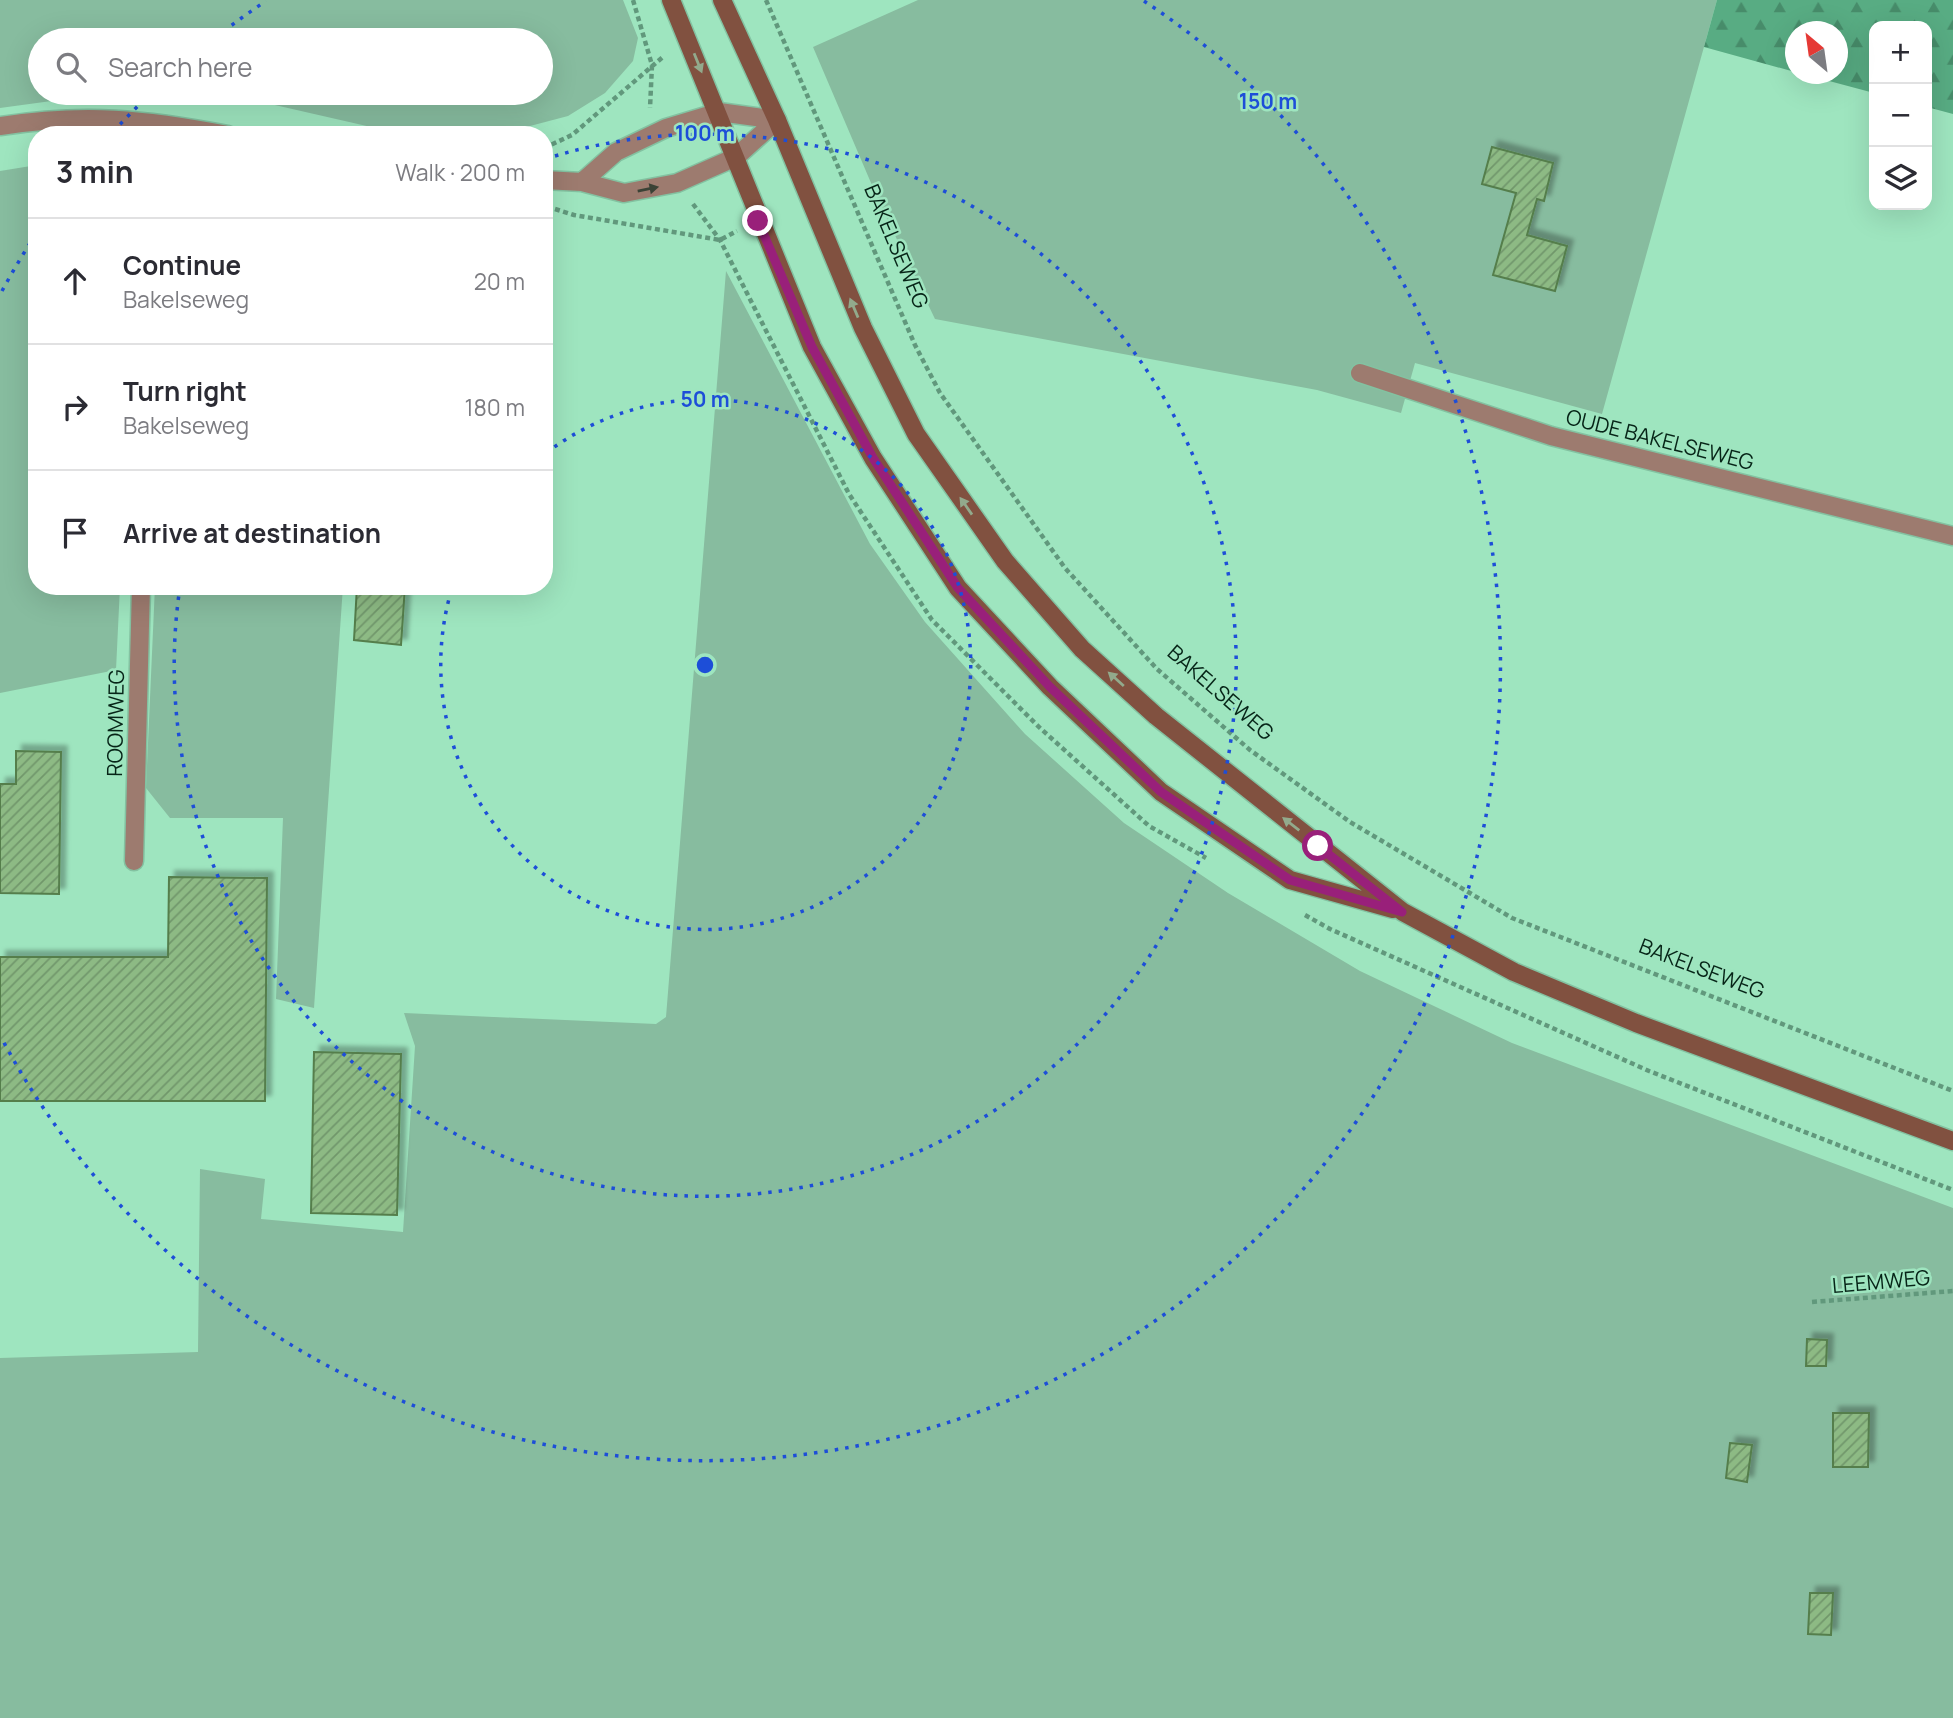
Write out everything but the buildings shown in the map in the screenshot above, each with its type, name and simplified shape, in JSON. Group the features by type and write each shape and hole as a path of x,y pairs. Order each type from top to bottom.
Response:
{"main road":[{"path":"671,0 719,112 758,221 812,347 873,458 958,588 1050,687 1161,792 1290,880 1402,912"},
{"path":"722,0 777,120 863,328 916,434 1005,561 1082,649 1156,716 1402,912 1514,972 1624,1018 1953,1140"}],"street":[{"path":"582,182 616,152 657,131 719,112 777,120"},
{"path":"0,126 52,118 140,126"},
{"path":"553,180 582,182 624,193 677,183 736,157 777,120"},
{"name":"OUDE BAKELSEWEG","path":"1360,373 1551,436 1953,536"},
{"name":"ROOMWEG","path":"134,861 141,595"}],"path":[{"name":"BAKELSEWEG","path":"766,0 915,345 940,393 1065,568 1157,669 1250,750 1350,822 1513,918 1953,1091"},
{"path":"732,22 769,7"},
{"path":"553,144 572,135 652,65 689,39"},
{"path":"553,209 574,215 720,240"},
{"name":"LEEMWEG","path":"1812,1303 1953,1291"}],"green space":[{"path":"0,0 623,0 638,38 633,61 605,93 568,116 530,126 367,126 275,105 553,105 553,28 28,28 28,104 0,108"},
{"path":"918,0 1717,0 1602,414 1415,363 1401,413 1317,390 935,319 880,204 813,47"},
{"path":"1717,0 1953,0 1953,114 1932,108 1932,21 1869,21 1869,92 1840,84 1848,84 1848,21 1785,21 1785,69 1704,47"},
{"path":"28,166 28,595 120,595 116,670 0,693 0,171"},
{"path":"726,271 870,544 925,622 1025,734 1124,823 1228,893 1360,971 1512,1043 1953,1208 1953,1718 0,1718 0,1358 198,1352 200,1169 265,1179 261,1219 403,1232 415,1046 404,1013 656,1024 666,1017"},
{"path":"155,595 342,595 314,1008 276,999 283,818 170,818 146,788"}],"route":[{"path":"758,221 812,347 873,458 958,588 1050,687 1161,792 1290,880 1402,912 1318,846"}]}
